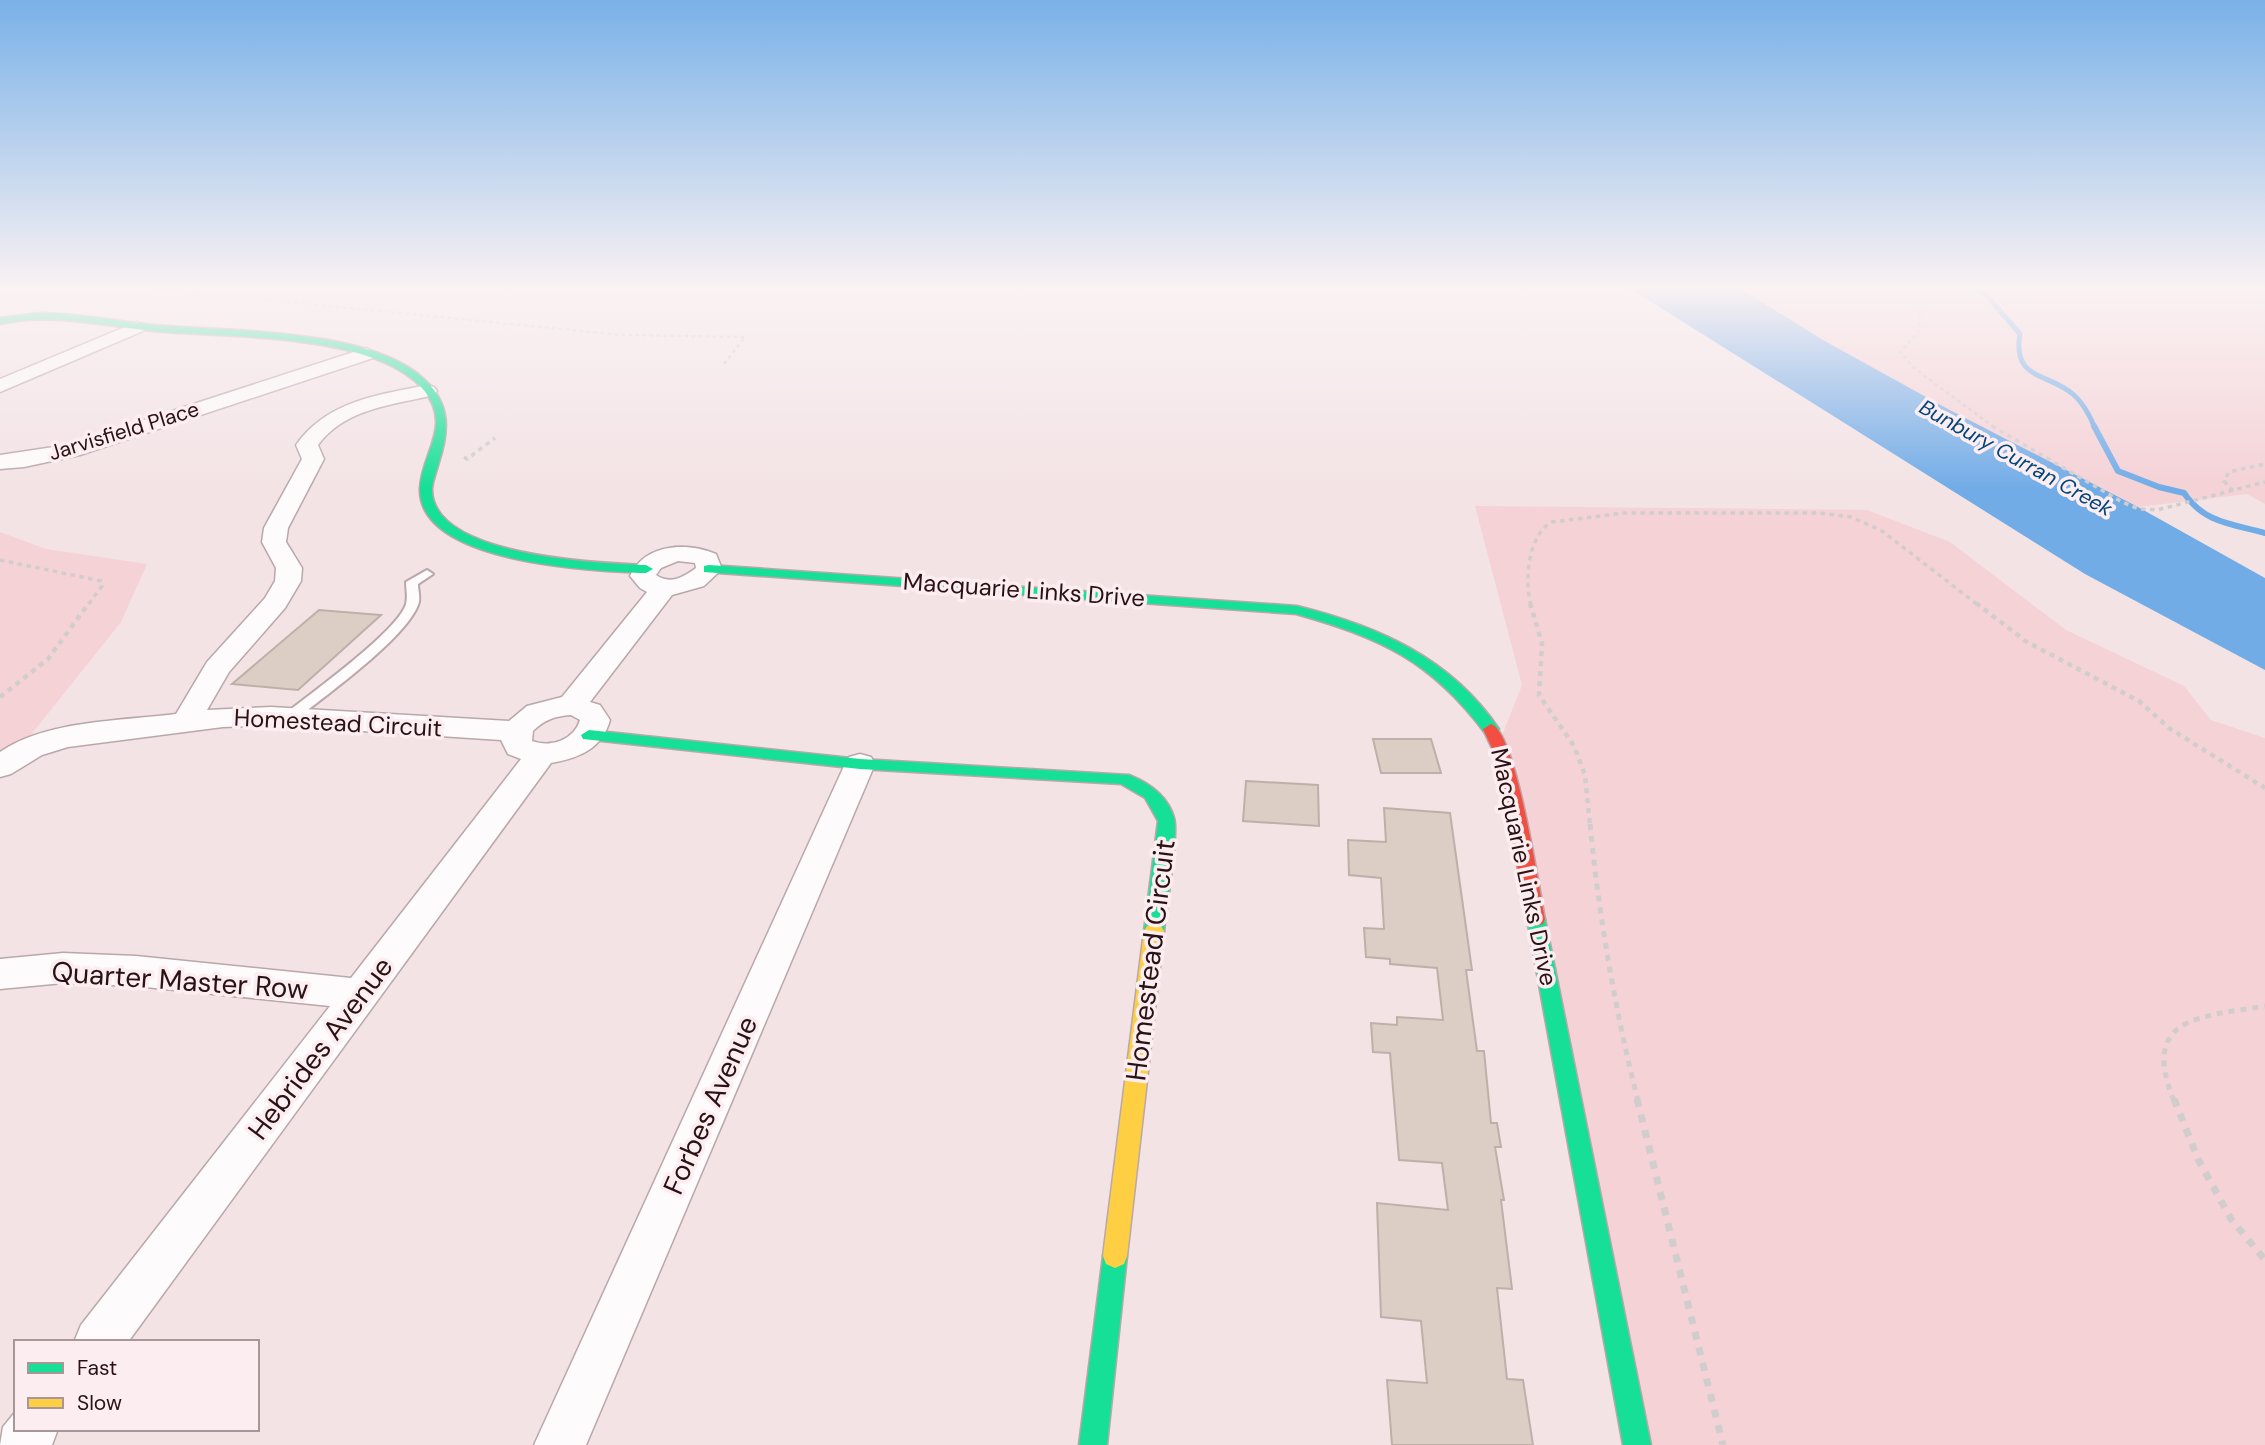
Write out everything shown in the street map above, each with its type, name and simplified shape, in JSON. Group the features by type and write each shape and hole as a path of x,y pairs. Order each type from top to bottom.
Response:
{"street":[{"path":"0,386 76,353"},
{"path":"366,354 405,369 419,379 440,404 444,422 427,480 426,497 437,516 453,533 481,546 516,555 656,578"},
{"name":"Jarvisfield Place","path":"0,462 72,450 366,354"},
{"path":"186,722 217,668 276,603 288,581 289,568 274,542 276,528 313,459 307,445 313,433 334,419 362,407 427,391"},
{"path":"529,742 568,748 589,735 595,724 593,715 584,709 571,706 656,578 659,559 687,553 707,559 709,569"},
{"name":"Macquarie Links Drive","path":"709,569 1297,610 1329,617 1392,641 1423,658 1451,681 1488,721 1506,761 1637,1445"},
{"name":"Hebrides Avenue","path":"101,1340 361,994 529,742 535,714 571,706"},
{"name":"Homestead Circuit","path":"0,766 24,751 65,738 251,716 290,717 529,742"},
{"name":"Homestead Circuit","path":"589,735 860,764 1123,779 1144,787 1161,802 1167,821 1093,1445"},
{"name":"Forbes Avenue","path":"560,1445 860,764"},
{"name":"Quarter Master Row","path":"0,974 63,968 136,971 361,994"}],"lane":[{"path":"290,717 406,617 414,602 412,582 427,574"}],"path":[{"path":"724,364 732,353"},
{"path":"1901,353 1914,368 1961,406 2000,433 2122,502 2150,510 2173,507 2265,482"},
{"path":"2233,491 2224,481 2228,472 2265,464"},
{"path":"1723,1445 1620,1030 1596,889 1586,775 1574,746 1539,695 1542,643 1528,595 1532,545 1539,530 1561,519 1624,513 1819,513 1860,520 1882,531 2027,642 2139,701 2169,728 2265,788"},
{"path":"0,560 95,578 101,581 103,586 48,659 0,696"},
{"path":"2265,1006 2192,1019 2168,1039 2162,1058 2163,1071 2198,1159 2231,1219 2265,1260"}],"shaded area":[{"path":"1847,353 2265,353 2265,504 2247,494 2138,507 1946,408"},
{"path":"1475,506 1867,510 1950,542 2066,630 2184,686 2211,720 2265,738 2265,1445 1636,1445 1499,743 1522,685"},
{"path":"0,532 46,549 147,564 121,622 14,756 0,767"}],"water":[{"name":"Bunbury Curran Creek","path":"1733,353 1847,353 1946,408 2138,507 2265,578 2265,670 2085,574"}],"building":[{"path":"319,610 381,615 298,690 232,684"},
{"path":"1373,739 1431,739 1441,773 1381,773"},
{"path":"1246,781 1318,785 1319,826 1243,821"},
{"path":"1384,808 1450,813 1472,970 1466,970 1477,1051 1484,1051 1491,1123 1497,1123 1501,1147 1495,1147 1504,1200 1501,1200 1512,1289 1497,1288 1507,1379 1523,1380 1533,1445 1392,1445 1387,1380 1427,1383 1421,1321 1381,1317 1377,1203 1448,1210 1442,1163 1399,1160 1390,1053 1373,1052 1371,1023 1397,1025 1397,1017 1443,1020 1437,968 1390,964 1390,959 1366,957 1364,928 1384,929 1381,878 1349,875 1348,840 1386,842"}],"waterway":[{"path":"2020,353 2021,360 2034,374 2074,395 2094,426"},
{"path":"2094,426 2118,471 2159,487 2184,493 2200,511 2220,521 2265,533"}],"traffic: fast":[{"path":"365,353 405,369 420,380 437,402 441,413 441,435 426,490 433,514 453,532 483,546 518,556 591,566 646,569"},
{"path":"709,569 1297,610 1355,627 1406,650 1451,682 1491,729"},
{"path":"589,735 860,764 1123,779 1151,794 1167,821 1154,931"},
{"path":"1536,919 1637,1445"},
{"path":"1093,1445 1115,1256"}],"traffic: slow":[{"path":"1115,1256 1154,931"}],"traffic: jam":[{"path":"1491,729 1506,761 1536,919"}]}
